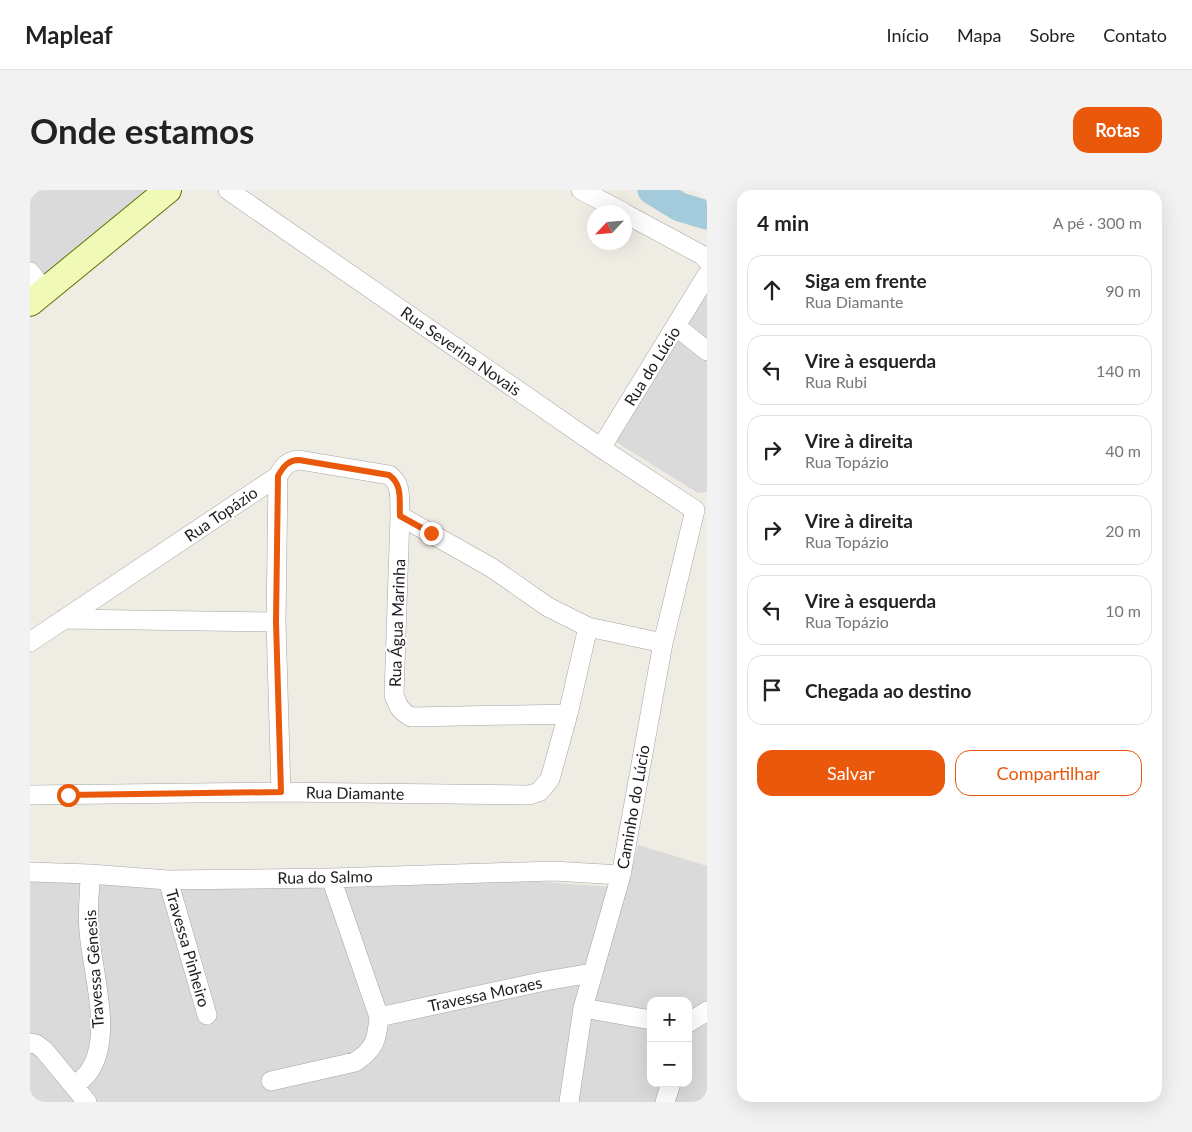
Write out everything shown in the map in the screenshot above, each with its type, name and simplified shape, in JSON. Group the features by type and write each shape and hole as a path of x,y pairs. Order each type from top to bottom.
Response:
{"street":[{"path":"35,289 168,190"},
{"name":"Rua Severina Novais","path":"228,190 601,448 701,509"},
{"path":"582,190 609,205"},
{"path":"632,217 702,254 707,260"},
{"name":"Rua do Lúcio","path":"601,448 705,279"},
{"path":"677,327 707,351"},
{"name":"Rua Topázio","path":"30,642 278,476 288,462 299,460 389,475 398,484 400,516"},
{"path":"278,476 276,622 281,792"},
{"name":"Caminho do Lúcio","path":"569,1102 583,1008 621,875 663,643 701,509"},
{"path":"400,516 492,568 548,607 588,627 663,643"},
{"name":"Rua Água Marinha","path":"400,516 394,695 398,707 410,716 568,714"},
{"path":"64,619 276,622"},
{"path":"568,714 588,627"},
{"name":"Rua Diamante","path":"30,795 281,792 529,795 539,792 550,779 568,714"},
{"name":"Rua do Salmo","path":"30,872 168,880 331,878 553,871 621,875"},
{"name":"Travessa Gênesis","path":"74,1086 90,1072 96,1059 100,1039 100,1004 88,930 90,874"},
{"path":"271,1081 355,1062 374,1045 377,1035 379,1017 331,878"},
{"name":"Travessa Pinheiro","path":"168,880 207,1015"},
{"name":"Travessa Moraes","path":"379,1017 592,973"},
{"path":"583,1008 647,1019"},
{"path":"692,1020 707,1011"},
{"path":"30,1043 36,1044 44,1050 87,1102"},
{"path":"665,1102 670,1087"}],"shaded area":[{"path":"30,190 155,190 30,288"},
{"path":"707,269 707,492 698,493 608,437"},
{"path":"638,845 707,866 707,1102 30,1102 30,875 472,877 627,888"}],"waterway":[{"path":"652,190 680,207 707,215"}],"route":[{"path":"68,795 281,792 276,622 278,476 288,462 299,460 389,475 398,484 400,516 431,533"}]}
